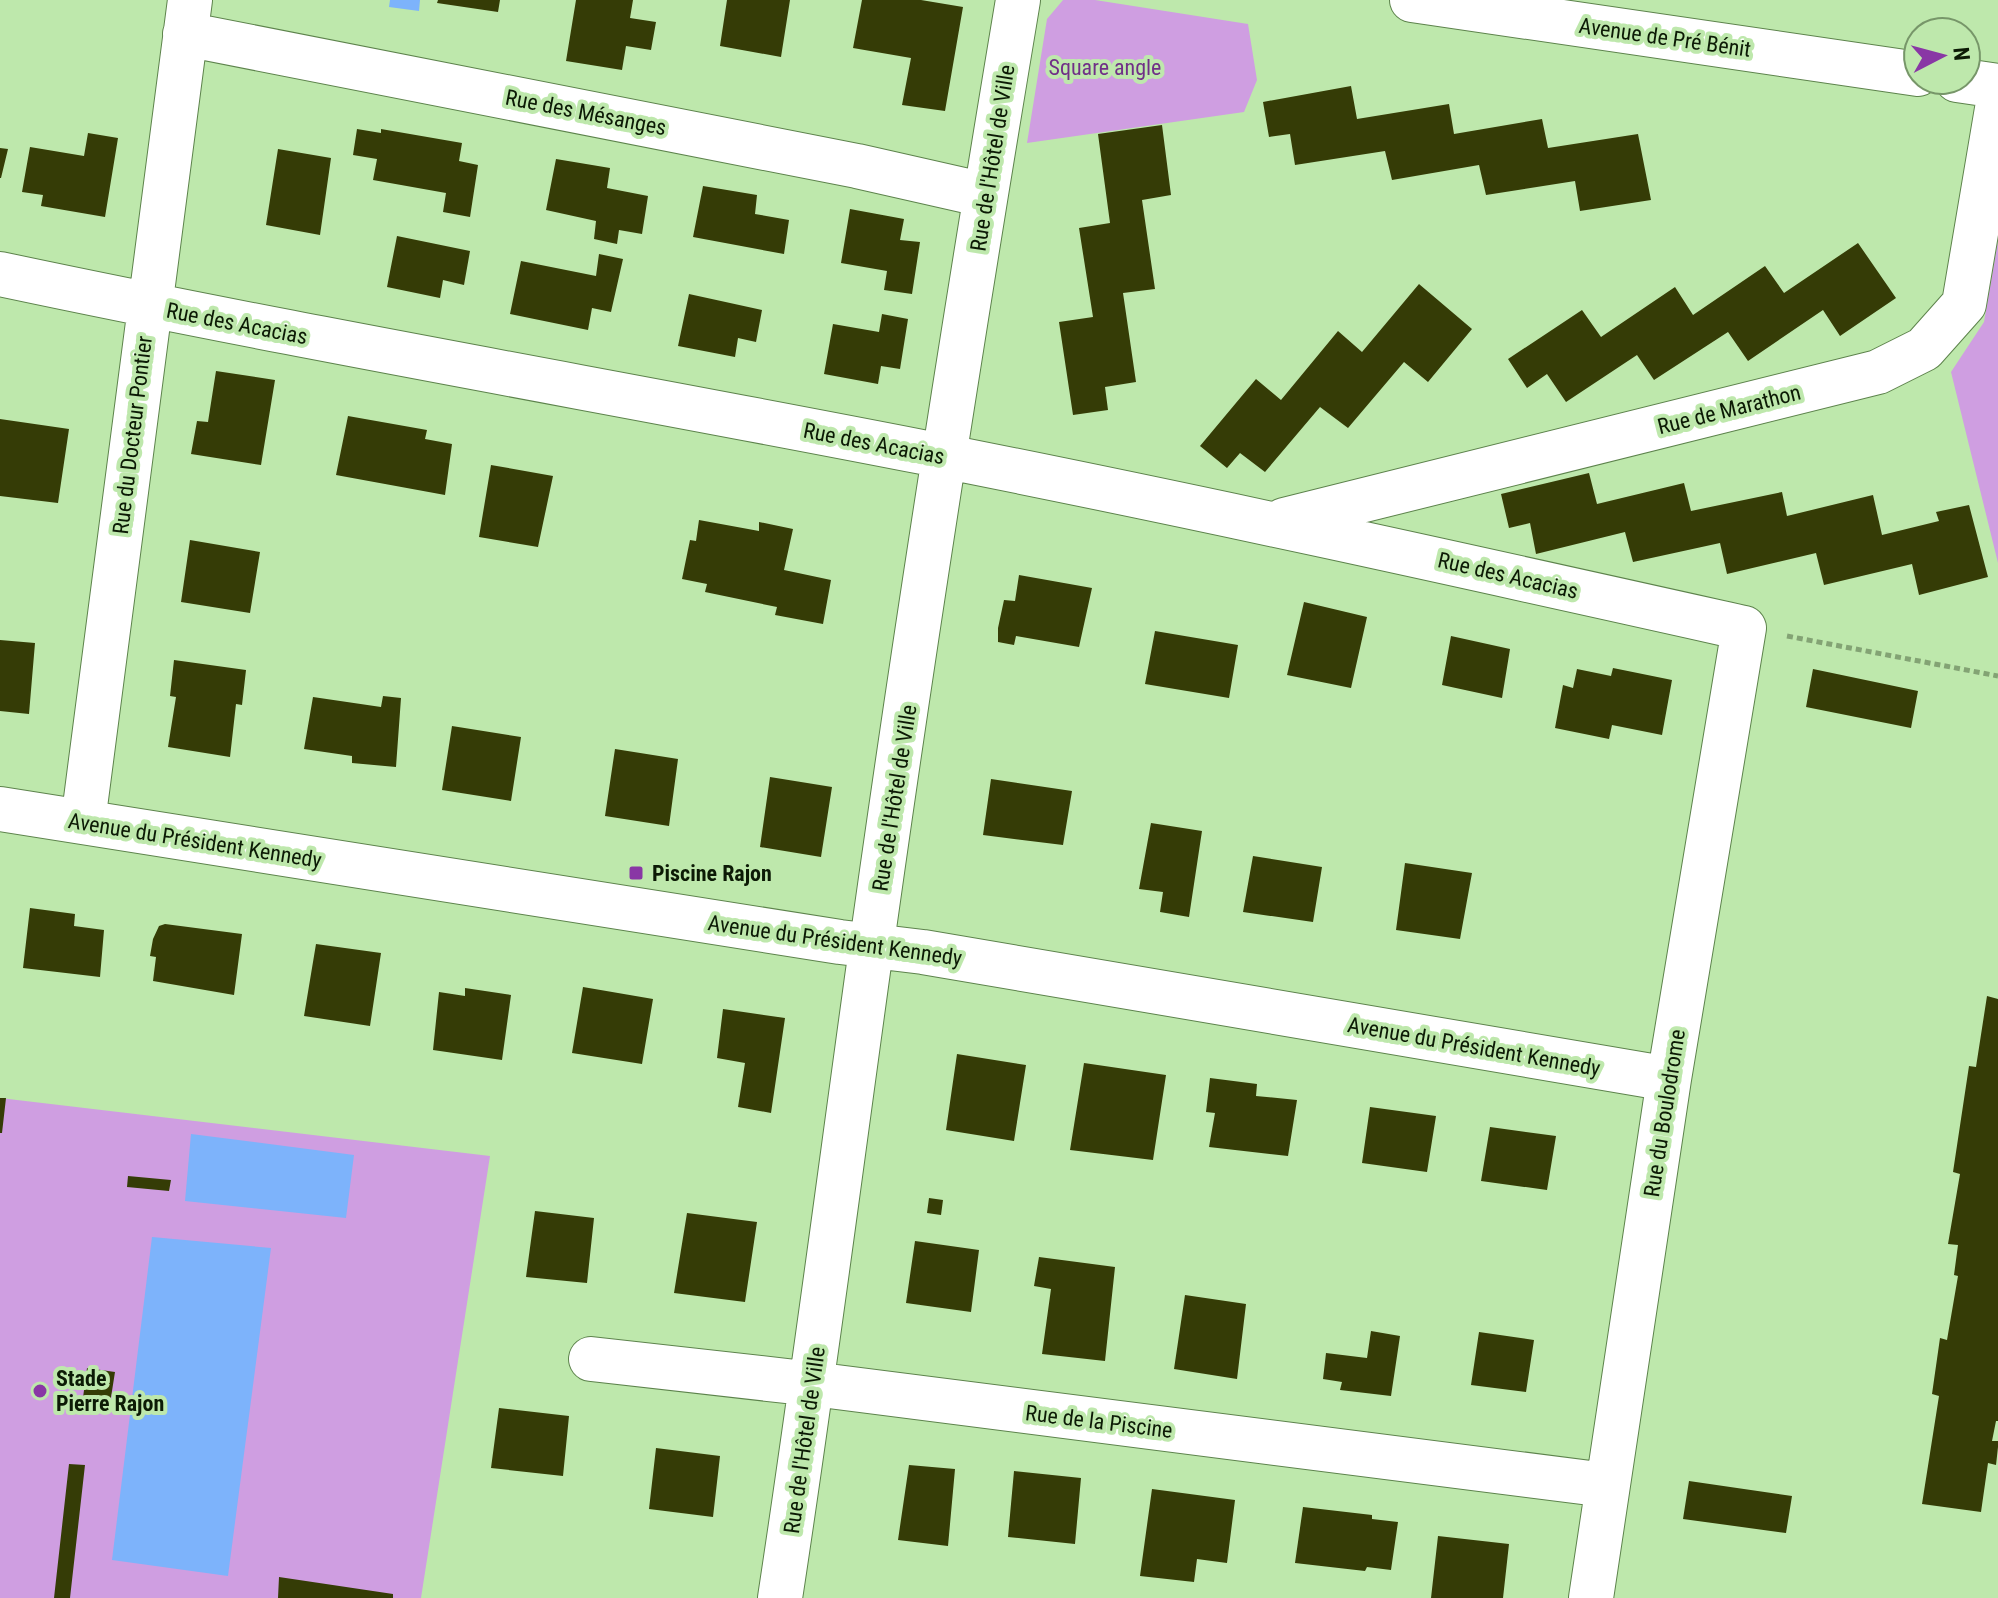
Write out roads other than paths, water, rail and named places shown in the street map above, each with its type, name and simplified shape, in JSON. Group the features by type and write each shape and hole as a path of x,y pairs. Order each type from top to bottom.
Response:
{"street":[{"name":"Rue de l'Hôtel de Ville","path":"780,1598 944,456 1018,0"},
{"name":"Avenue de Pré Bénit","path":"1412,0 1902,72"},
{"name":"Rue des Mésanges","path":"188,17 985,195"},
{"name":"Rue du Docteur Pontier","path":"83,822 188,17"},
{"name":"Rue de Marathon","path":"1274,523 1878,372 1924,349 1964,304 1998,103"},
{"name":"Rue des Acacias","path":"0,274 149,306 944,456 1274,523 1744,628"},
{"name":"Rue du Boulodrome","path":"1591,1598 1669,1079 1744,628"},
{"name":"Avenue du Président Kennedy","path":"0,809 923,952 1669,1079"},
{"name":"Rue de la Piscine","path":"591,1359 813,1384 1606,1485"}],"water":[{"path":"390,0 420,0 419,11 389,7"},
{"path":"191,1134 354,1155 346,1218 185,1201"},
{"path":"152,1237 271,1248 228,1576 112,1560"}],"place":[{"name":"Piscine Rajon","path":"636,873"},
{"name":"Stade Pierre Rajon","path":"40,1391"}],"park label":[{"name":"Square angle","path":"1105,67"}]}
